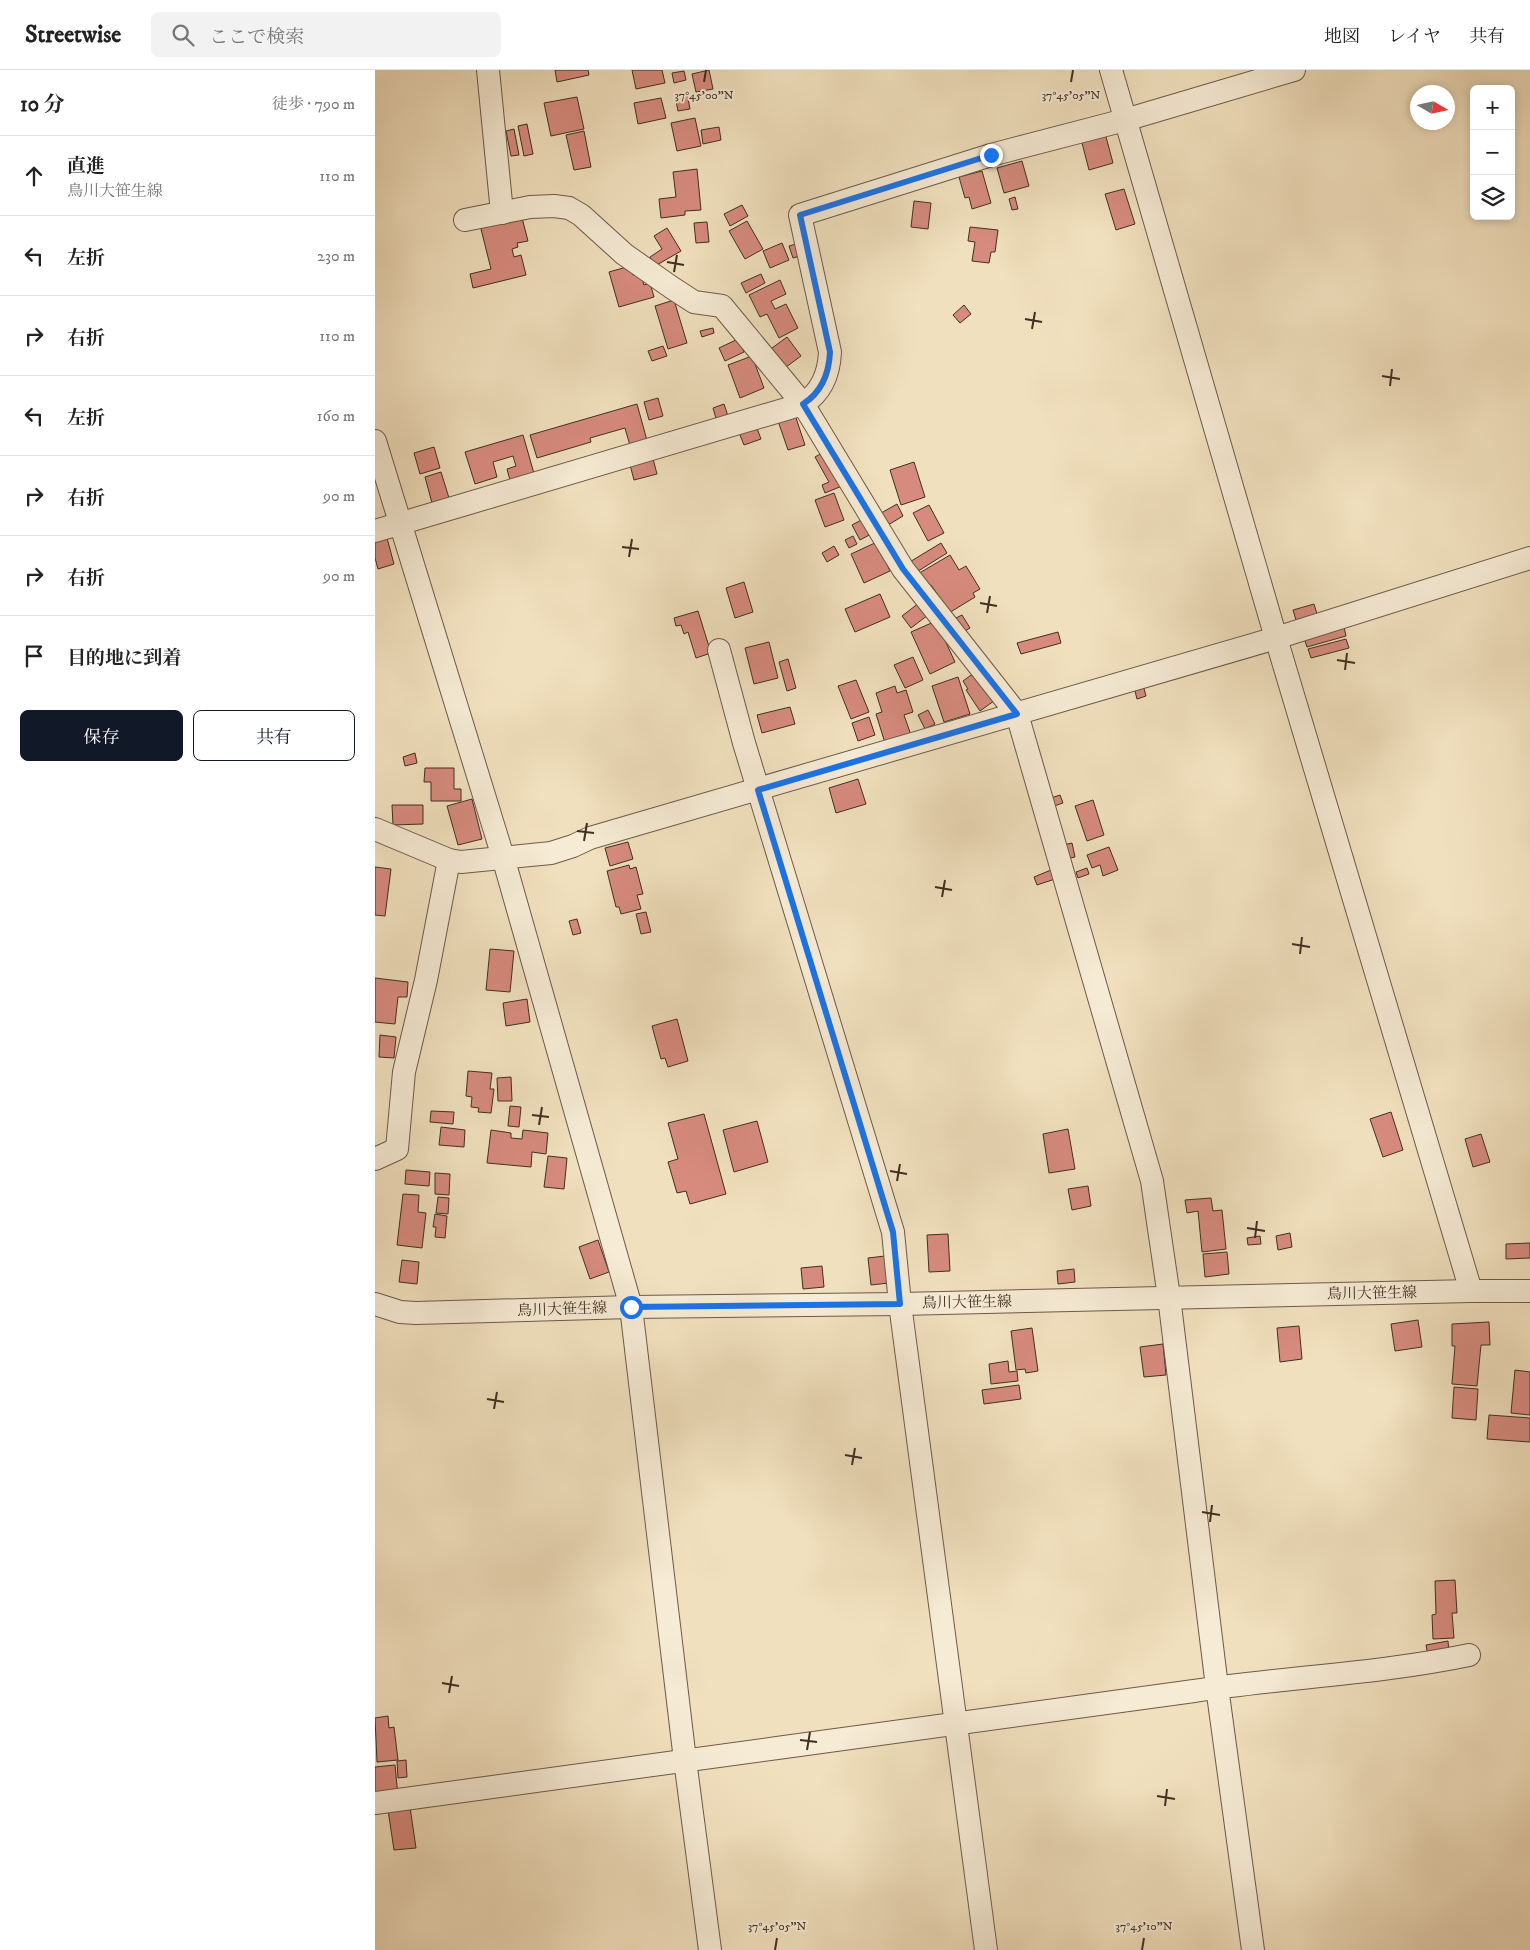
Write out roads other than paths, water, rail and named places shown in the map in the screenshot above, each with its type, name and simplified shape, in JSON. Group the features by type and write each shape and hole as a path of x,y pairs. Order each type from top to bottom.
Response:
{"street":[{"path":"488,70 501,212"},
{"path":"1111,70 1276,638 1471,1291"},
{"path":"375,531 803,404 813,398 824,383 830,367 830,352 800,215 991,155 1125,120 1294,70"},
{"path":"465,220 530,207 554,206 569,208 581,215 623,254 671,287 695,302 722,306 803,404 903,569 1017,714 1152,1181 1169,1297 1217,1687 1253,1950"},
{"path":"375,441 503,857 631,1307 685,1760 710,1950"},
{"path":"375,829 449,860 461,862 551,853 590,838 1276,638 1530,558"},
{"path":"719,650 758,790 893,1232 900,1304 986,1950"},
{"path":"375,1159 397,1149 404,1072 426,980 449,860"},
{"name":"鳥川大笹生線","path":"375,1304 400,1312 416,1314 631,1307 900,1304 1530,1291"},
{"path":"375,1803 955,1725 1217,1687 1424,1664 1469,1655"}]}
